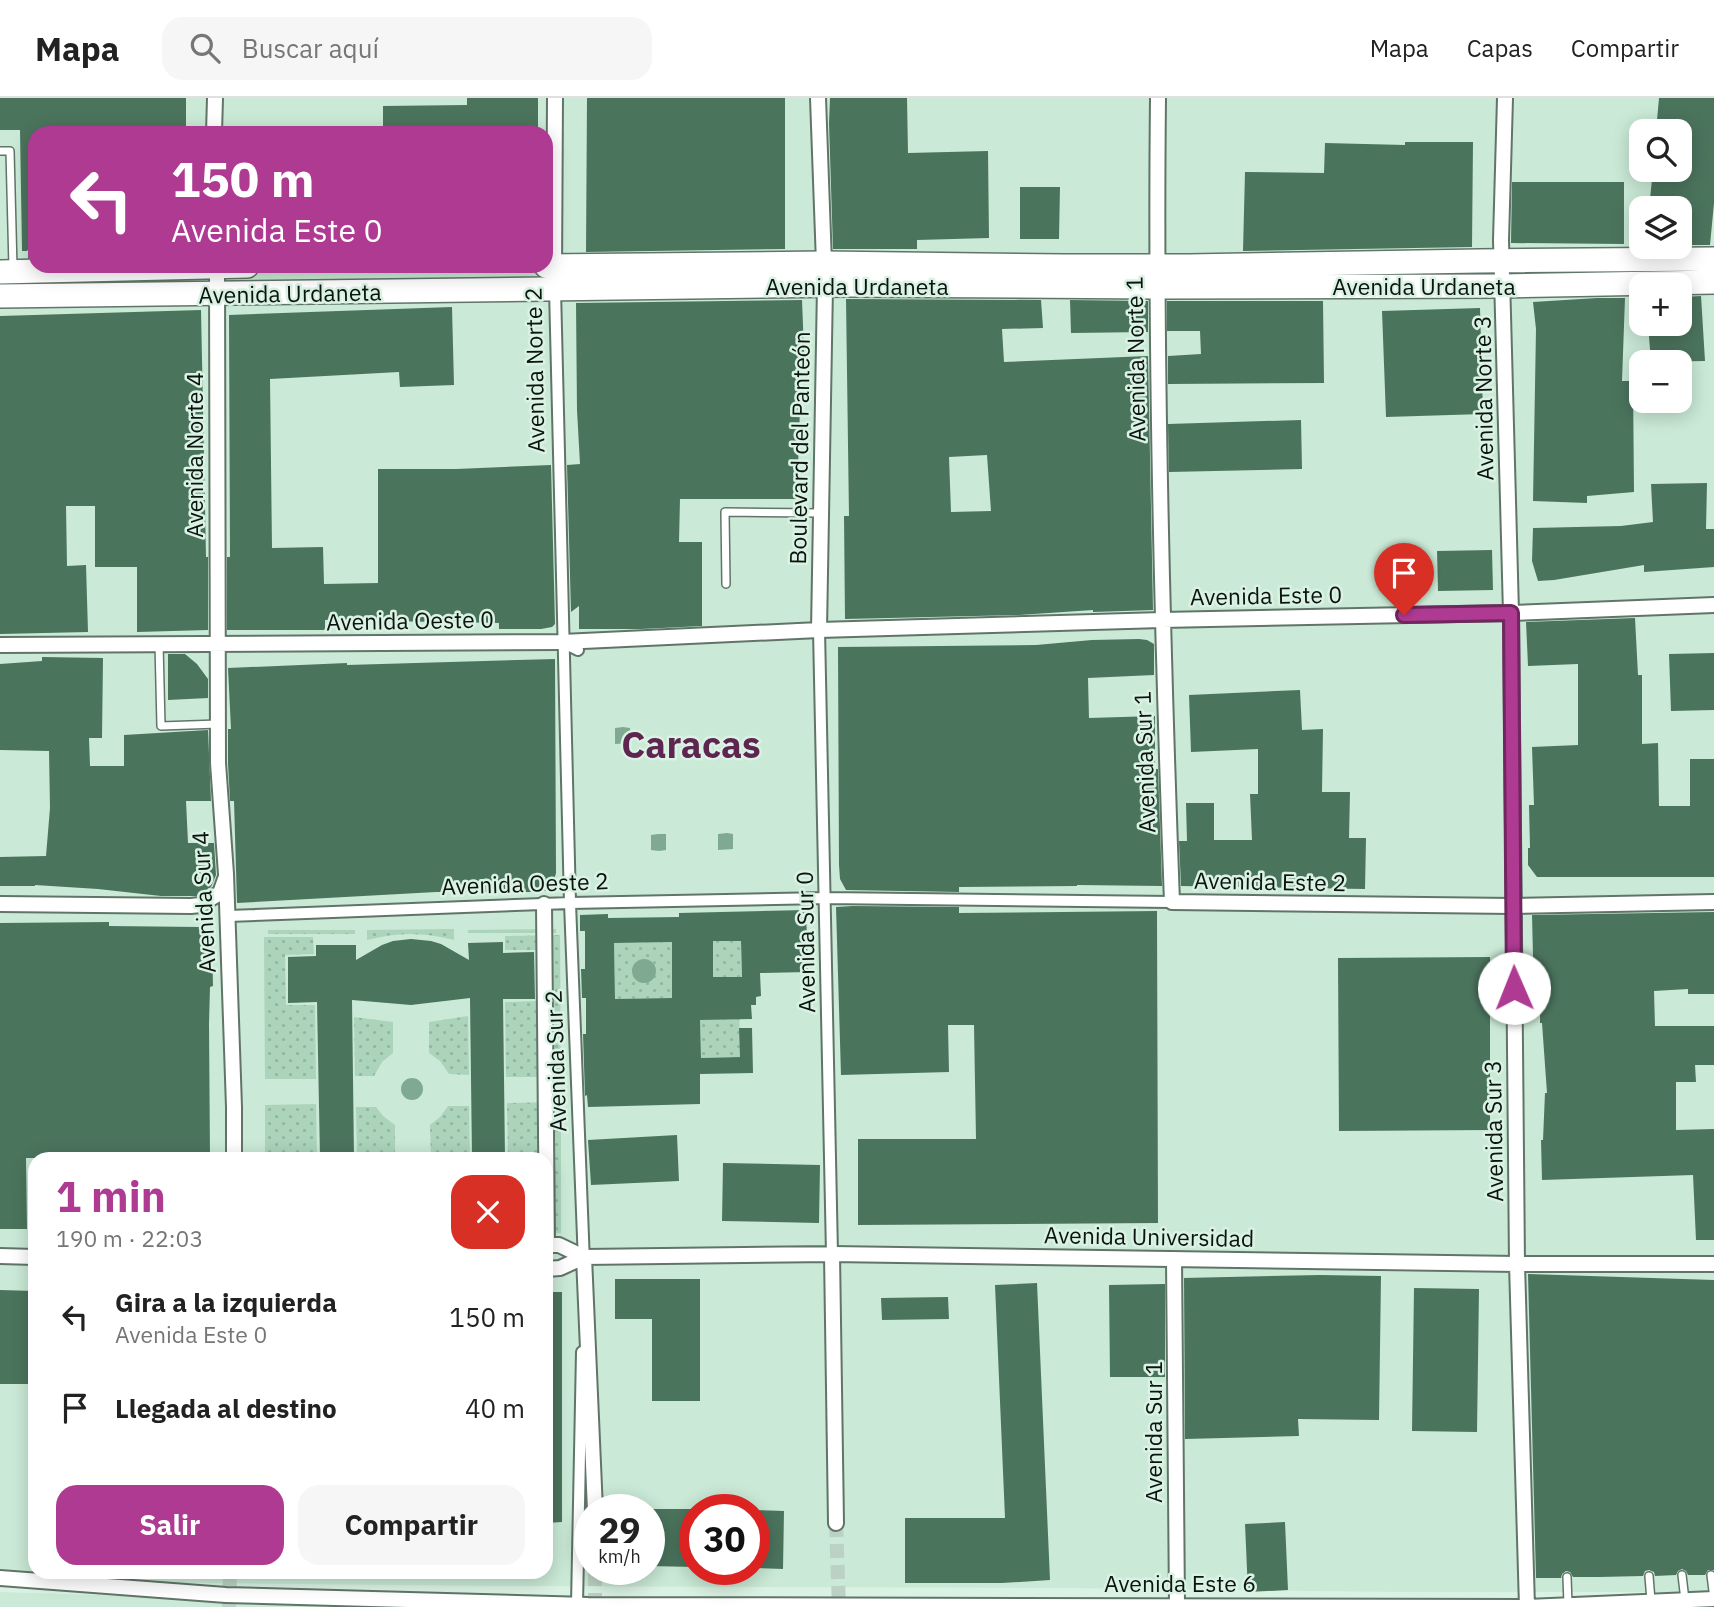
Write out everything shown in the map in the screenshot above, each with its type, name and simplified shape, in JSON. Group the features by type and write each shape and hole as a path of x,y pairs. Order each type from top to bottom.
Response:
{"main road":[{"name":"Avenida Urdaneta","path":"1156,277 1502,260 1714,258"},
{"name":"Avenida Urdaneta","path":"553,266 824,274 1156,277 1503,286 1714,282"},
{"name":"Avenida Urdaneta","path":"0,296 555,289 824,274"}],"street":[{"path":"215,98 215,126"},
{"name":"Avenida Norte 2","path":"553,165 555,98"},
{"name":"Boulevard del Panteón","path":"818,98 824,274 819,631"},
{"name":"Avenida Norte 1","path":"1158,98 1156,277 1162,620"},
{"name":"Avenida Norte 3","path":"1505,98 1501,240 1511,613"},
{"name":"Avenida Norte 4","path":"217,273 218,643"},
{"name":"Avenida Norte 2","path":"552,273 555,289 562,642"},
{"name":"Avenida Este 0","path":"819,631 1511,613 1714,604"},
{"name":"Avenida Sur 3","path":"1511,613 1517,1264 1527,1469 1527,1607"},
{"name":"Avenida Sur 1","path":"1162,620 1172,902"},
{"name":"Avenida Oeste 0","path":"0,645 562,642 819,631"},
{"name":"Avenida Sur 0","path":"819,631 832,1254"},
{"path":"562,642 578,650"},
{"name":"Avenida Sur 2","path":"562,642 584,1257 576,1605"},
{"name":"Avenida Sur 4","path":"218,643 218,762 228,916 234,1152"},
{"path":"0,904 200,905 220,893 226,874"},
{"name":"Avenida Este 2","path":"825,898 1513,906 1714,902"},
{"name":"Avenida Oeste 2","path":"228,916 570,903 825,898"},
{"path":"544,904 545,1152"},
{"name":"Avenida Universidad","path":"553,1245 559,1245 584,1257"},
{"path":"832,1254 836,1523"},
{"name":"Avenida Universidad","path":"553,1268 584,1257 832,1254 1517,1264 1714,1264"},
{"path":"0,1256 28,1257"},
{"path":"584,1257 593,1494"},
{"name":"Avenida Sur 1","path":"1174,1259 1177,1606"},
{"name":"Avenida Este 6","path":"0,1578 226,1595 629,1606 1527,1607 1714,1599"}],"lane":[{"path":"0,151 10,151 20,267"},
{"path":"726,584 725,512 821,513"},
{"path":"159,644 161,726 219,724"},
{"path":"1682,1575 1685,1600"},
{"path":"1711,1575 1714,1599"},
{"path":"1649,1576 1651,1602"},
{"path":"1567,1577 1568,1605"}],"shaded area":[{"path":"0,98 1714,98 1714,1592 499,1586 0,1581"},
{"path":"615,728 630,728 631,743 615,744"},
{"path":"666,834 666,850 651,850 651,835"},
{"path":"718,834 733,834 733,849 718,850"},
{"path":"454,929 454,940 410,934 367,940 367,930"},
{"path":"556,929 556,933 468,933 468,930"},
{"path":"268,930 355,930 355,934 268,934"},
{"path":"560,935 561,1077 506,1077 505,1002 538,1001 537,950 505,950 505,936"},
{"path":"264,937 313,937 314,954 285,955 286,1005 315,1005 316,1079 265,1079"},
{"path":"713,941 741,941 742,983 731,977 713,977"},
{"path":"672,942 672,998 615,999 614,943"},
{"path":"644,959 653,962 656,971 653,980 644,983 635,980 632,971 635,962"},
{"path":"739,998 740,1057 701,1058 700,1020 719,1019"},
{"path":"468,1016 469,1075 449,1074 440,1061 429,1053 429,1022"},
{"path":"354,1017 393,1022 393,1053 382,1062 374,1076 355,1076"},
{"path":"412,1078 420,1081 423,1089 420,1097 412,1100 404,1097 401,1089 404,1081"},
{"path":"561,1102 561,1233 553,1233 553,1152 508,1152 507,1103"},
{"path":"316,1104 317,1152 265,1152 265,1105"},
{"path":"448,1106 469,1106 470,1152 431,1152 430,1125"},
{"path":"356,1107 376,1107 395,1125 395,1152 357,1152"},
{"path":"0,1592 398,1605 526,1607 0,1607"}],"building":[{"path":"0,98 186,98 186,126 28,126 27,251 22,251 20,130 0,130"},
{"path":"467,98 538,98 538,126 383,126 383,106 467,105"},
{"path":"587,98 785,98 785,249 586,252"},
{"path":"830,98 907,98 908,153 988,151 989,238 917,240 917,249 833,249"},
{"path":"1659,98 1714,98 1714,203 1710,245 1692,245 1692,196 1650,196 1652,182 1692,182 1692,119 1657,119"},
{"path":"1405,142 1473,142 1472,247 1243,251 1245,172 1324,173 1325,143 1405,145"},
{"path":"1512,182 1624,182 1624,244 1511,243"},
{"path":"1020,187 1060,187 1059,239 1020,239"},
{"path":"1692,296 1701,296 1705,361 1692,361 1692,350 1650,350 1649,336 1692,336"},
{"path":"1625,298 1622,381 1629,381 1629,413 1633,413 1634,492 1587,496 1587,503 1533,501 1536,329 1533,302"},
{"path":"846,299 1041,300 1043,328 1002,329 1004,362 1148,356 1153,610 845,619 844,516 849,516","holes":["987,455 991,511 951,512 949,457"]},
{"path":"802,300 805,376 801,377 797,499 680,499 679,542 702,542 702,626 579,629 579,606 571,612 567,465 580,464 576,303"},
{"path":"1070,300 1148,301 1148,332 1071,333"},
{"path":"1167,301 1323,301 1324,383 1168,384 1168,356 1201,354 1200,331 1167,331"},
{"path":"452,307 454,385 400,387 399,372 270,379 272,548 323,547 324,584 378,583 378,469 551,465 555,624 541,629 499,629 499,623 325,620 325,630 227,630 227,557 230,557 229,315"},
{"path":"1480,308 1483,414 1386,417 1382,311"},
{"path":"201,310 208,630 137,632 137,567 95,567 95,506 66,506 67,566 86,565 88,632 0,634 0,316"},
{"path":"1301,420 1302,469 1169,472 1168,424"},
{"path":"1707,483 1706,529 1714,529 1714,567 1644,572 1644,565 1538,581 1532,561 1533,528 1621,526 1653,522 1651,484"},
{"path":"1492,550 1493,590 1438,591 1437,551"},
{"path":"1635,618 1638,675 1642,675 1642,744 1658,743 1659,806 1690,806 1690,759 1714,759 1714,877 1537,877 1528,865 1529,805 1534,805 1532,747 1578,745 1578,664 1528,666 1526,622"},
{"path":"1139,639 1154,644 1154,675 1088,678 1089,718 1155,716 1155,769 1158,769 1162,886 959,887 959,892 846,890 840,879 839,865 838,647 1036,645"},
{"path":"1714,653 1714,710 1671,711 1669,654"},
{"path":"168,654 185,654 197,664 208,679 208,698 168,700"},
{"path":"42,657 103,658 102,738 89,738 90,766 124,766 124,735 208,730 211,801 186,801 188,843 214,843 216,875 211,887 197,896 161,896 35,885 0,886 0,857 46,856 50,808 49,751 0,750 0,664 42,661"},
{"path":"555,659 556,873 548,890 436,892 237,903 234,801 230,801 228,763 228,729 231,729 228,668"},
{"path":"1300,690 1302,730 1323,729 1322,792 1350,792 1349,838 1366,838 1365,889 1181,886 1179,841 1187,841 1186,803 1214,803 1214,840 1252,840 1250,794 1258,794 1258,749 1191,752 1189,695"},
{"path":"836,907 959,907 959,913 1157,911 1158,1223 858,1225 858,1139 976,1139 974,1025 948,1025 949,1072 841,1075"},
{"path":"806,910 808,972 760,973 761,996 756,997 756,1005 751,1005 752,1019 700,1020 701,1058 740,1057 739,1028 752,1028 753,1073 700,1074 700,1104 588,1107 587,1095 585,1096 583,1034 586,1034 586,998 582,998 581,969 585,969 585,931 580,931 580,915 608,914 608,918 679,917 679,913","holes":["713,941 741,941 742,977 713,977","672,942 672,998 615,999 614,943"]},
{"path":"1714,912 1714,994 1688,994 1688,989 1654,991 1655,1026 1714,1026 1714,1065 1695,1065 1696,1082 1676,1082 1676,1130 1714,1129 1714,1240 1696,1240 1693,1175 1542,1180 1541,1140 1547,1093 1540,997 1534,997 1532,915"},
{"path":"109,922 109,926 199,927 212,946 213,986 210,987 209,1024 210,1152 28,1152 27,1229 0,1229 0,923"},
{"path":"393,941 431,941 469,960 468,943 503,942 503,953 534,952 535,999 503,999 505,1152 472,1152 470,998 411,1005 352,1000 354,1152 320,1152 317,1002 288,1003 288,957 316,956 316,945 356,945 356,960"},
{"path":"1490,957 1490,1130 1339,1131 1338,958"},
{"path":"677,1135 679,1181 591,1185 588,1140"},
{"path":"723,1163 820,1165 819,1223 722,1221"},
{"path":"1528,1274 1714,1280 1714,1570 1708,1570 1705,1575 1688,1575 1682,1569 1676,1575 1655,1576 1654,1572 1649,1570 1645,1571 1643,1576 1599,1577 1573,1577 1566,1571 1561,1578 1536,1578"},
{"path":"1381,1276 1379,1420 1298,1419 1299,1436 1185,1439 1184,1278"},
{"path":"615,1279 700,1279 700,1401 652,1401 652,1319 615,1319"},
{"path":"1037,1283 1050,1580 905,1583 905,1518 1005,1518 995,1285"},
{"path":"1165,1284 1165,1377 1110,1377 1109,1285"},
{"path":"1414,1288 1479,1289 1477,1432 1412,1431"},
{"path":"0,1290 28,1291 28,1384 0,1384"},
{"path":"553,1292 562,1292 562,1522 553,1523"},
{"path":"948,1297 949,1319 882,1320 881,1298"},
{"path":"665,1509 679,1509 679,1567 665,1566"},
{"path":"770,1511 784,1511 783,1569 770,1569"},
{"path":"1285,1522 1288,1590 1248,1592 1245,1524"}],"tunnel":[{"path":"836,1523 839,1607"},
{"path":"229,1607 230,1579"},
{"path":"595,1585 595,1607"}],"district":[{"name":"Caracas","path":"691,744"}],"route":[{"path":"1404,615 1511,613 1514,988"}]}
